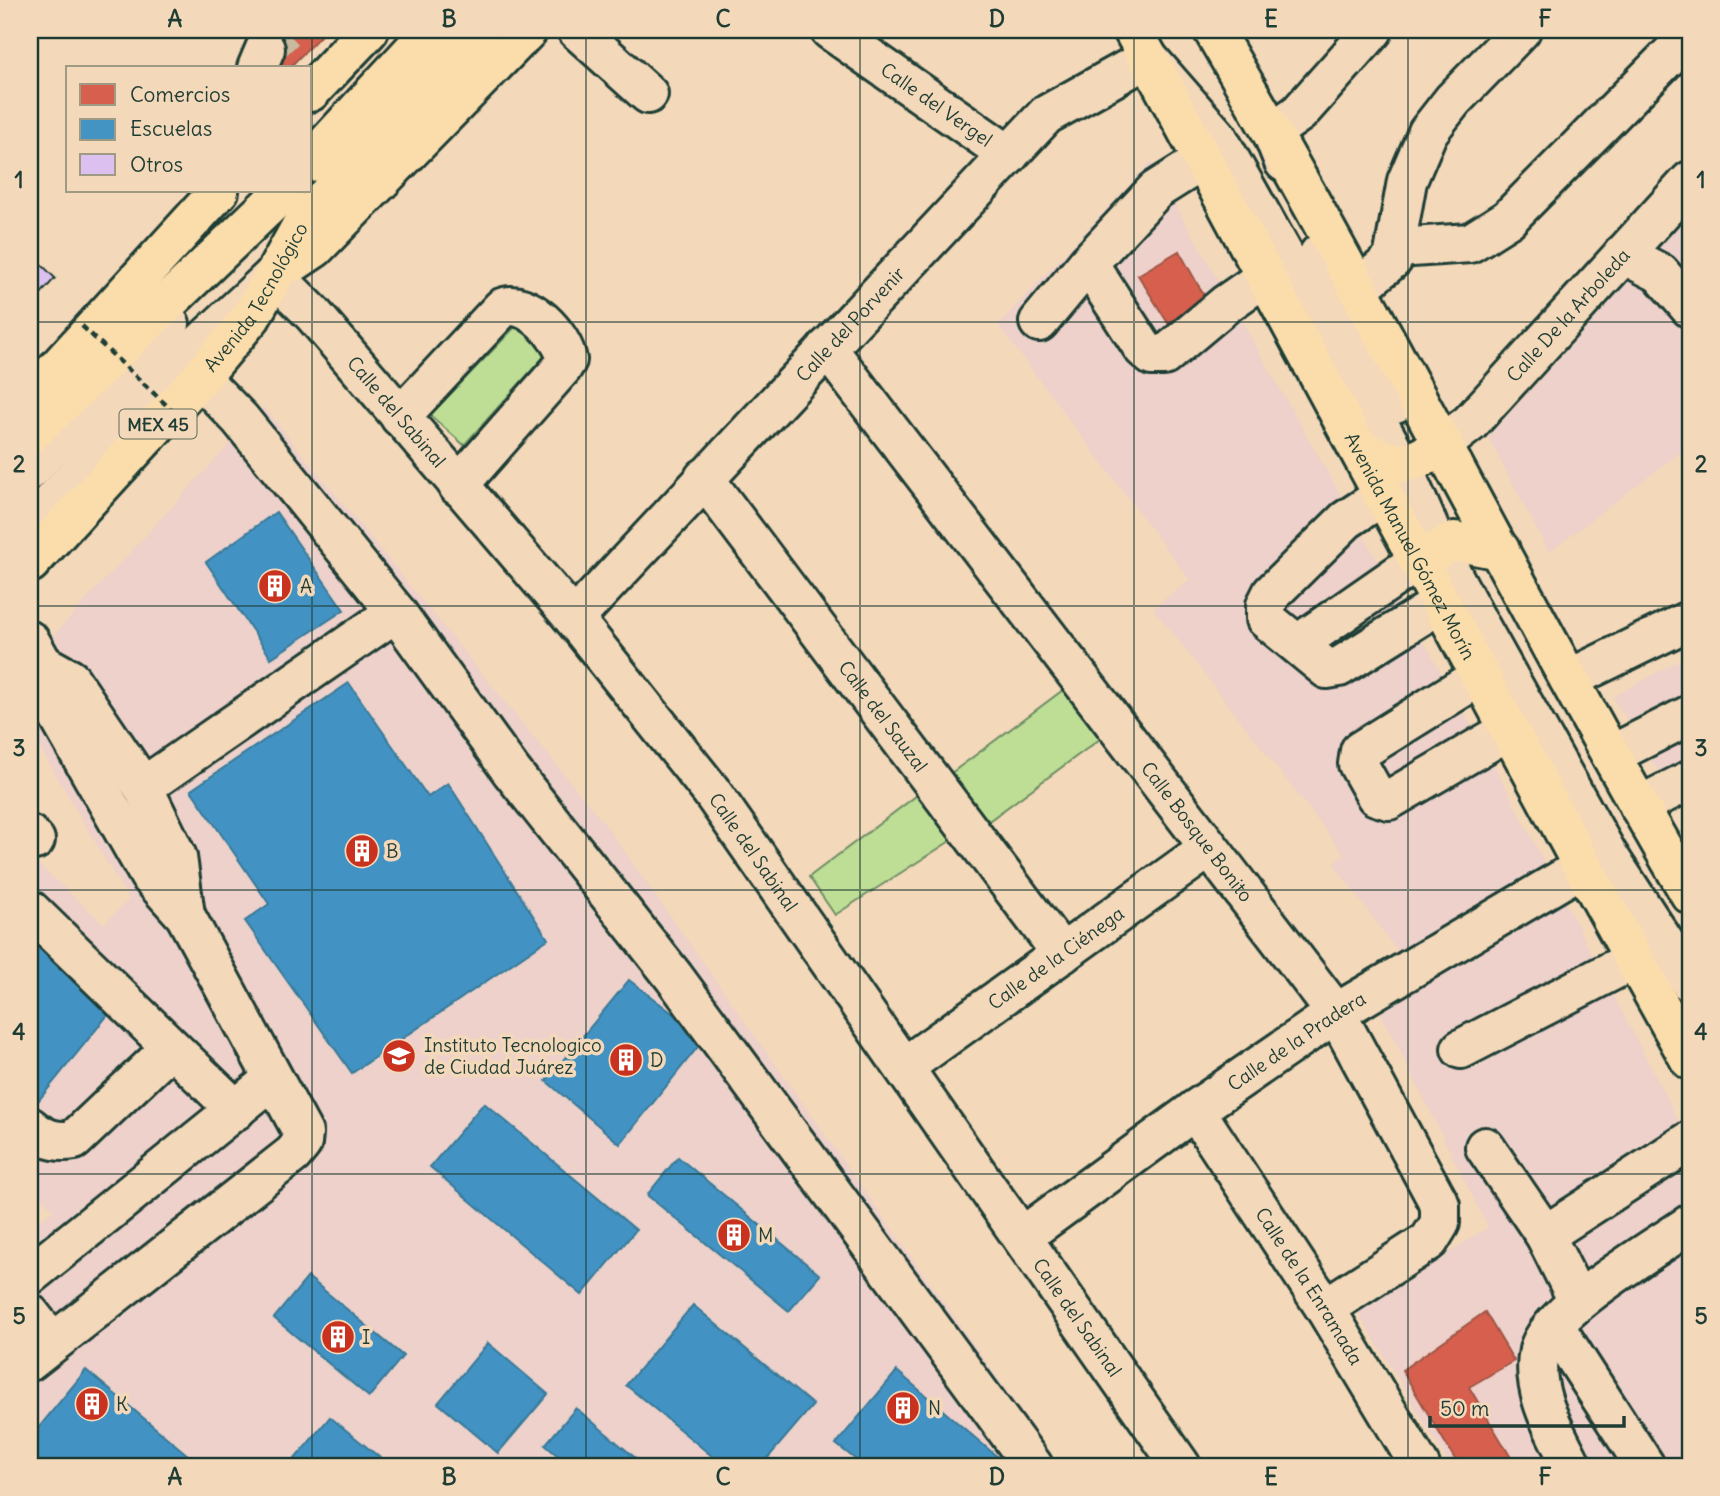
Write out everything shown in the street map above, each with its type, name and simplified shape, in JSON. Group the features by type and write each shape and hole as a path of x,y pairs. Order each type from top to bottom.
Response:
{"main road":[{"path":"312,90 369,30"},
{"path":"312,160 432,30"},
{"name":"Avenida Tecnológico","path":"312,182 477,30"},
{"path":"274,275 315,248 528,30"},
{"name":"Avenida Manuel Gómez Morín","path":"1213,30 1359,288 1439,550 1443,602 1583,867 1690,1060"},
{"name":"Avenida Manuel Gómez Morín","path":"1140,44 1360,449 1413,466 1500,550 1690,894"},
{"path":"30,398 218,192"},
{"name":"Avenida Tecnológico","path":"30,563 200,379 251,317 274,275 289,203"},
{"name":"Avenida Tecnológico","path":"30,434 289,203"},
{"path":"1439,550 1500,550"}],"street":[{"path":"577,30 648,94"},
{"name":"Calle del Vergel","path":"830,30 1009,155"},
{"path":"1373,30 1299,113 1272,132 1313,242 1413,466 1439,550 1608,855 1690,982"},
{"path":"1359,288 1386,268 1397,248 1407,181 1428,132 1453,100 1521,30"},
{"path":"1397,248 1470,243 1508,219 1690,35"},
{"path":"1140,44 1219,138 1413,466"},
{"name":"Calle del Porvenir","path":"574,619 1046,115 1140,44"},
{"path":"1039,322 1088,263 1156,190 1202,161"},
{"name":"Calle De la Arboleda","path":"1298,644 1266,619 1266,605 1272,593 1346,520 1470,423 1690,181"},
{"path":"30,470 231,259 289,203"},
{"path":"1623,254 1660,273 1690,308"},
{"path":"1088,263 1143,348 1152,356 1164,356 1226,304 1265,277"},
{"path":"30,526 181,362 274,275"},
{"name":"Calle del Sabinal","path":"274,275 313,314 574,619 711,791 1181,1466"},
{"path":"400,417 502,308 515,304 525,308 561,340 567,360 562,368 458,486"},
{"name":"Calle Bosque Bonito","path":"827,348 1336,1013 1440,1205 1441,1214 1429,1241 1325,1308"},
{"path":"200,379 240,419 396,612 512,772 683,988 1033,1466"},
{"name":"Calle del Sauzal","path":"704,478 1062,954"},
{"path":"1443,602 1339,667 1327,669 1298,644 1439,550 1466,557 1591,785 1630,851 1690,942"},
{"path":"143,787 396,612"},
{"path":"1569,679 1690,620"},
{"path":"36,653 70,679 143,787 177,857 185,915"},
{"path":"36,653 48,698 149,875 185,915 303,1133 298,1149 37,1339"},
{"path":"1482,674 1360,751 1358,764 1376,796 1389,800 1511,729"},
{"path":"1611,755 1690,715"},
{"path":"1639,806 1690,780"},
{"name":"Calle de la Ciénega","path":"904,1067 1209,848"},
{"name":"Calle de la Pradera","path":"1023,1236 1195,1110 1336,1013 1583,867"},
{"path":"30,910 236,1110"},
{"path":"1461,1049 1635,959"},
{"path":"30,1127 46,1138 60,1142 74,1140 171,1048"},
{"path":"30,1275 273,1079"},
{"name":"Calle de la Enramada","path":"1195,1110 1325,1308 1420,1466"},
{"path":"1545,1236 1690,1141"},
{"path":"1485,1147 1545,1236 1566,1313 1645,1466"},
{"path":"1572,1466 1543,1406 1538,1381 1539,1347 1566,1313 1690,1224"}],"path":[{"path":"82,326 192,429"}],"shaded area":[{"path":"1151,162 1496,769 1690,1143 1690,1466 1450,1466 1358,1312 1488,1227 1381,1013 1422,985 1334,864 1344,854 1153,608 1190,580 998,325"},
{"path":"1688,215 1690,445 1549,552 1488,437"},
{"name":"Instituto Tecnologico de Ciudad Juárez","path":"264,407 604,823 1060,1466 30,1466 30,1229 54,1210 30,1187 30,857 104,924 129,900 30,731 30,661"},
{"path":"1690,654 1690,823 1613,697"}],"green space":[{"path":"519,323 549,351 464,445 430,415"},
{"path":"1063,690 1100,739 986,823 950,774"},
{"path":"924,790 958,836 835,915 809,877"}],"building: Comercios":[{"path":"249,30 326,30 291,66 281,66"},
{"path":"1179,251 1206,299 1168,323 1138,275"},
{"path":"1485,1312 1514,1361 1469,1387 1516,1466 1459,1466 1402,1370"}],"building: Escuelas":[{"name":"A","path":"276,512 344,610 271,658 206,562"},
{"name":"B","path":"349,683 428,797 448,783 548,939 352,1073 245,921 269,904 191,790"},
{"path":"30,936 111,1011 39,1100 30,1091"},
{"name":"D","path":"629,980 705,1038 620,1144 546,1081"},
{"path":"484,1103 636,1230 582,1295 430,1167"},
{"name":"M","path":"678,1157 820,1275 789,1311 647,1195"},
{"name":"I","path":"308,1277 403,1356 369,1397 274,1318"},
{"path":"693,1305 813,1405 761,1466 724,1466 626,1385"},
{"path":"488,1343 548,1394 498,1453 438,1403"},
{"name":"K","path":"86,1370 201,1466 30,1466 30,1438"},
{"name":"N","path":"897,1371 1008,1466 864,1466 836,1444"},
{"path":"576,1408 645,1466 570,1466 545,1445"},
{"path":"330,1417 390,1466 289,1466"}],"building: Otros":[{"path":"30,253 55,278 30,306"}],"tunnel":[{"path":"265,49 285,30"}],"place":[{"name":"A","path":"275,586"},
{"name":"B","path":"362,851"},
{"name":"Instituto Tecnologico de Ciudad Juárez","path":"399,1056"},
{"name":"D","path":"626,1060"},
{"name":"M","path":"734,1235"},
{"name":"I","path":"338,1337"},
{"name":"K","path":"92,1404"},
{"name":"N","path":"903,1408"}]}
